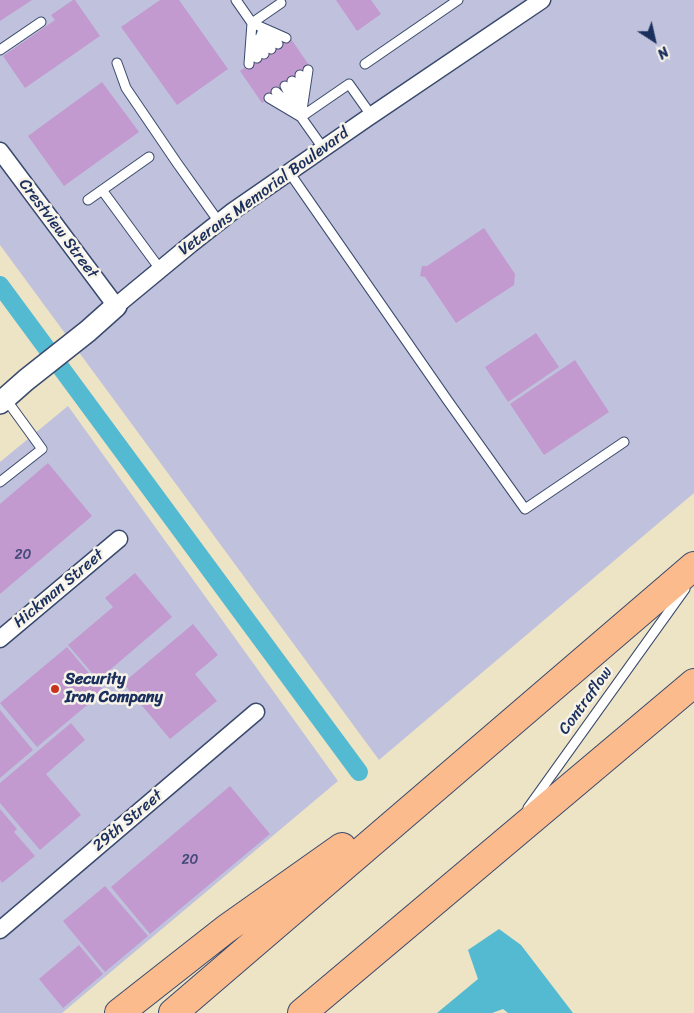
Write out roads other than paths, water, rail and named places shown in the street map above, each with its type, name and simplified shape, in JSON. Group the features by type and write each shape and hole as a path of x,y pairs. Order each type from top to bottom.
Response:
{"highway":[{"path":"173,1013 694,566"},
{"path":"302,1013 694,683"},
{"path":"119,1013 226,929 480,749"}],"street":[{"name":"Veterans Memorial Boulevard","path":"3,400 219,222 288,172 542,0"},
{"name":"Crestview Street","path":"0,152 116,306"},
{"name":"Hickman Street","path":"0,639 119,539"},
{"name":"29th Street","path":"0,930 256,712"}],"lane":[{"path":"236,0 252,23 267,51 252,23"},
{"path":"364,64 458,0"},
{"path":"252,23 281,3"},
{"path":"0,50 42,22"},
{"path":"252,23 286,38"},
{"path":"249,64 252,23"},
{"path":"117,63 126,88 219,222"},
{"path":"301,117 308,70"},
{"path":"301,117 292,81 301,117"},
{"path":"301,117 349,84 371,115"},
{"path":"273,95 301,117 323,148"},
{"path":"88,200 148,157"},
{"path":"288,172 525,509 624,442"},
{"path":"102,190 160,269"},
{"path":"0,482 42,449 3,400"},
{"name":"Contraflow","path":"502,845 694,576"}],"water":[{"path":"499,929 521,945 573,1013 508,1013 503,1009 492,1013 437,1013 478,979 468,950"}],"waterway":[{"path":"0,285 359,772"}],"place":[{"name":"Security Iron Company","path":"55,689"}]}
